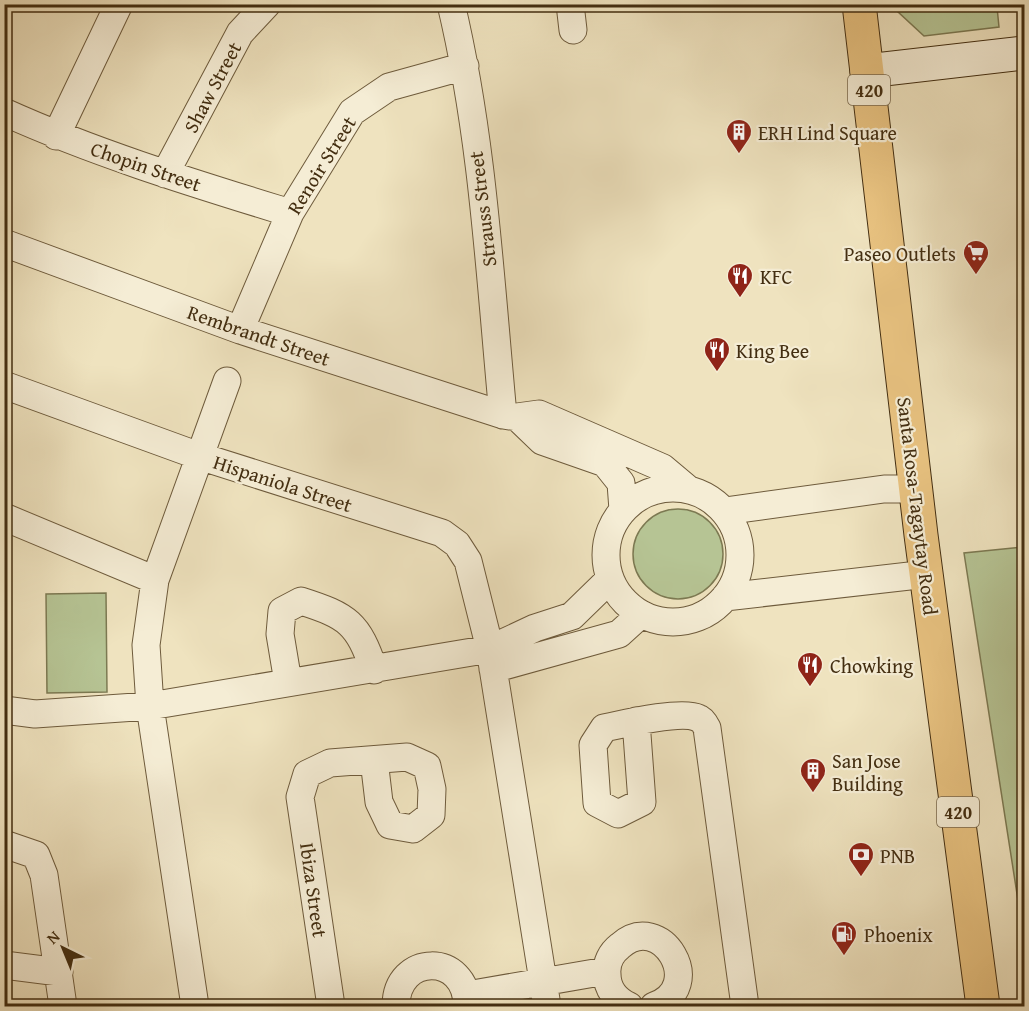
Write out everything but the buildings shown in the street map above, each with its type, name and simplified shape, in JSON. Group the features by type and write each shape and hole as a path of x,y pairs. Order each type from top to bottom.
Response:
{"main road":[{"name":"Santa Rosa-Tagaytay Road","path":"859,4 915,489 983,1006"},
{"path":"867,71 1024,52"}],"street":[{"path":"56,136 119,4"},
{"name":"Shaw Street","path":"165,174 240,33 267,4"},
{"name":"Strauss Street","path":"451,4 465,66 510,416"},
{"name":"Renoir Street","path":"240,330 290,213 352,112 389,87 465,66"},
{"name":"Chopin Street","path":"4,112 56,136 165,174 290,213"},
{"name":"Rembrandt Street","path":"4,243 240,330 510,416 542,441 553,433"},
{"path":"195,1006 150,706 146,645 154,580 228,381"},
{"name":"Hispaniola Street","path":"4,385 199,456 442,533 457,544 468,561 491,659 545,994"},
{"name":"Rembrandt Street","path":"553,433 663,468 688,489"},
{"name":"Rembrandt Street","path":"553,433 605,463 621,483 623,510"},
{"path":"670,487 688,489 708,497 725,512 736,531 740,554 736,577 725,597 708,612 686,621 663,621 641,614 617,594 610,579 606,561 606,543 612,525 636,498 652,490 670,487"},
{"path":"725,512 884,489 915,489"},
{"path":"4,517 154,580"},
{"path":"725,597 927,574"},
{"path":"491,659 572,616 610,579"},
{"path":"288,682 280,634 282,611 301,601 330,610 350,623 364,641 374,670"},
{"path":"4,710 35,714 150,706 374,670 491,659 619,634 641,614"},
{"path":"636,721 689,716 699,718 708,728 745,1006"},
{"name":"Ibiza Street","path":"331,1006 300,797 307,774 330,763 374,760"},
{"path":"4,844 36,855 44,875 63,1006"},
{"path":"629,1006 612,992 606,971 609,960 624,942 635,938 659,941 675,957 678,969 674,991 667,999 654,1006"},
{"path":"4,965 59,972"},
{"path":"396,1006 399,986 405,977 425,966 447,969 463,984 467,1001 545,994 606,971"}],"green space":[{"path":"895,5 973,5 974,9 997,7 999,27 924,36 896,10"},
{"path":"678,509 695,513 710,522 719,537 723,554 719,571 710,586 695,595 678,599 661,595 646,586 637,571 633,554 637,537 646,522 661,513"},
{"path":"1024,547 1024,939 964,553"},
{"path":"106,593 107,692 47,693 46,594"}],"place":[{"name":"ERH Lind Square","path":"739,155"},
{"name":"Paseo Outlets","path":"976,276"},
{"name":"KFC","path":"740,299"},
{"name":"King Bee","path":"717,373"},
{"name":"Chowking","path":"810,688"},
{"name":"San Jose Building","path":"813,794"},
{"name":"PNB","path":"861,878"},
{"name":"Phoenix","path":"844,957"}]}
